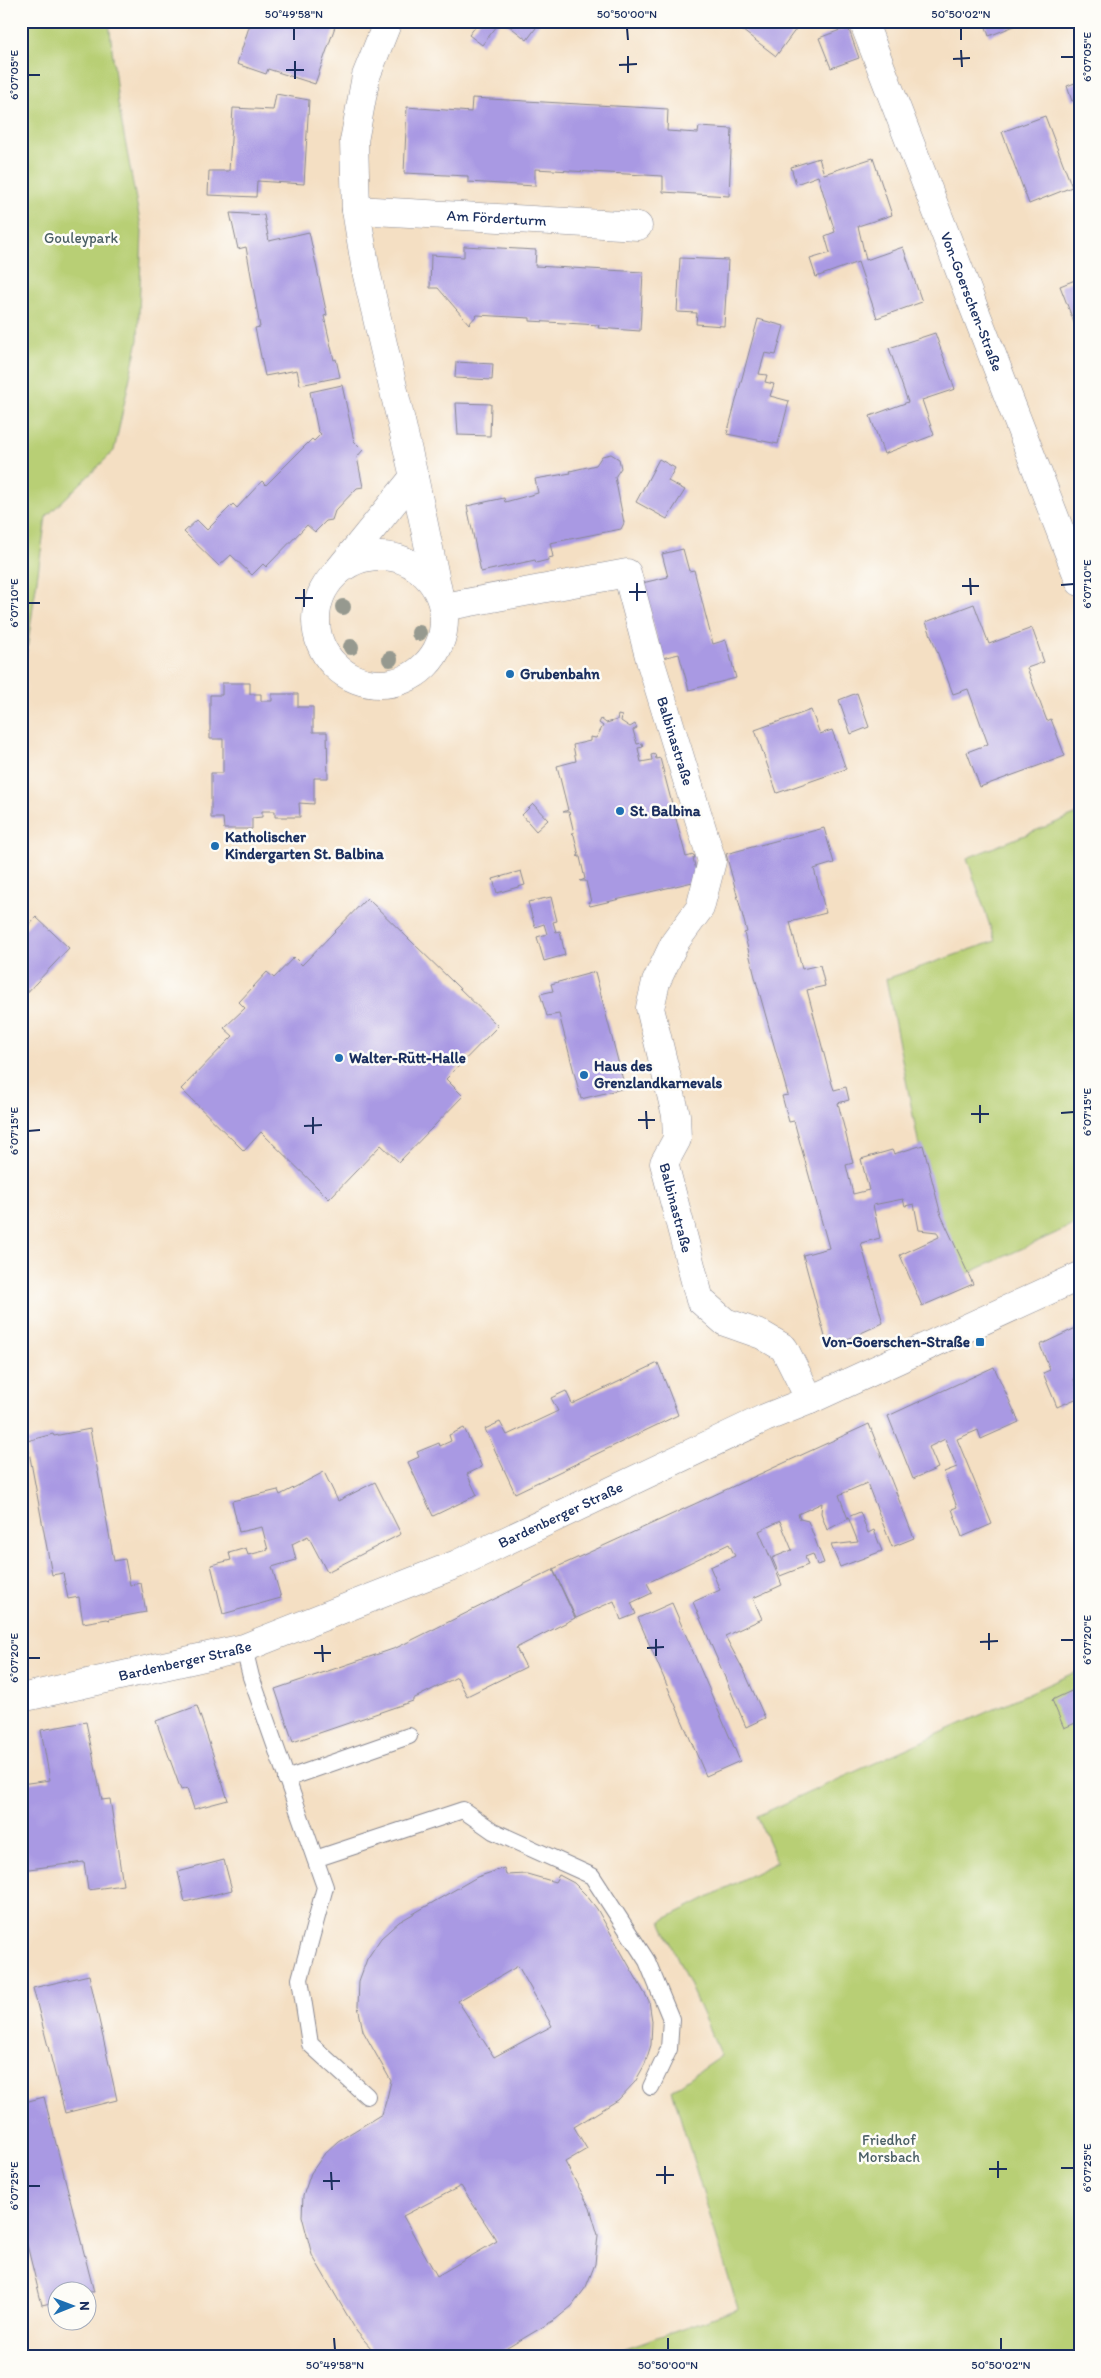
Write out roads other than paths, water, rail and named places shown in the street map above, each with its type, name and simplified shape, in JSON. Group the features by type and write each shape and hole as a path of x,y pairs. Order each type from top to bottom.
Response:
{"street":[{"path":"388,21 366,76 354,141 356,210 366,271 414,477 441,599 444,630 438,650 424,668 412,676 396,683 378,685 361,682 345,674 332,663 323,649 317,632 316,616 319,600 337,572 414,477"},
{"name":"Von-Goerschen-Straße","path":"863,21 1080,582"},
{"name":"Am Förderturm","path":"356,210 638,226"},
{"path":"337,572 352,562 368,557 385,556 402,559 429,577 441,599"},
{"name":"Balbinastraße","path":"441,599 627,573 650,660 712,861 700,908 675,942 656,982 650,1008 676,1115 677,1139 664,1163 700,1300 726,1322 762,1335 784,1348 810,1400"},
{"name":"Bardenberger Straße","path":"21,1698 244,1648 457,1564 765,1418 810,1400 1080,1276"}],"lane":[{"path":"244,1648 251,1677 325,1887 300,1979 310,2044 367,2096"},
{"path":"286,1779 409,1736"},
{"path":"315,1858 463,1810 493,1831 592,1876 647,1961 671,2019 669,2049 651,2087"}],"place":[{"name":"Grubenbahn","path":"510,674"},
{"name":"St. Balbina","path":"620,811"},
{"name":"Katholischer Kindergarten St. Balbina","path":"215,846"},
{"name":"Walter-Rütt-Halle","path":"339,1058"},
{"name":"Haus des Grenzlandkarnevals","path":"584,1075"},
{"name":"Von-Goerschen-Straße","path":"980,1342"}],"park label":[{"name":"Gouleypark","path":"81,238"},
{"name":"Friedhof Morsbach","path":"889,2148"}]}
